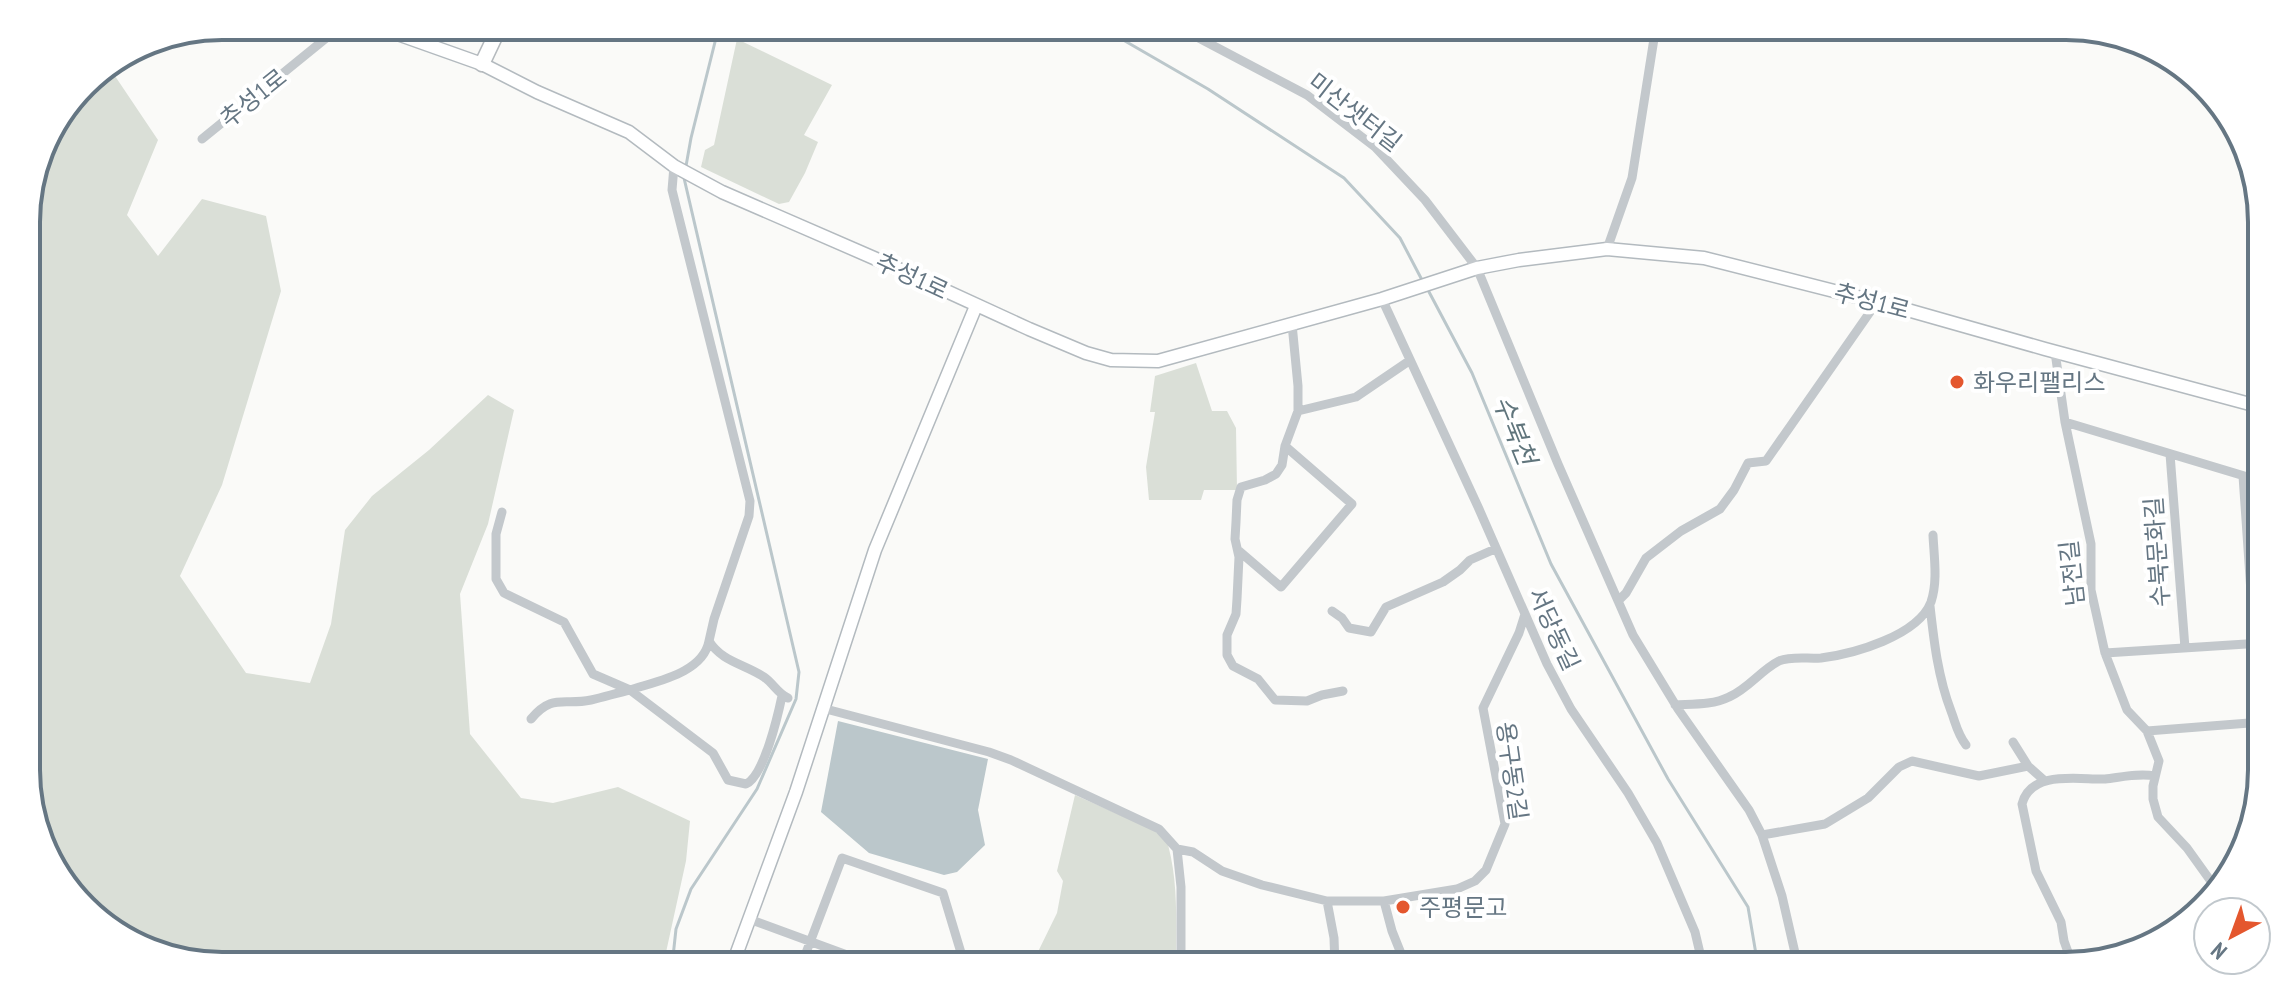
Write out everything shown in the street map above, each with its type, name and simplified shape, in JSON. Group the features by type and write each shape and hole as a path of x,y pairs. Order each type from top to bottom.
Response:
{"main road":[{"path":"482,64 493,40"}],"street":[{"name":"추성1로","path":"202,139 324,40"},
{"name":"추성1로","path":"414,40 482,64 629,132 677,168 722,192 976,306 1086,353 1111,360 1158,361 1386,298 1476,269 1519,260 1607,249 1704,258 2248,404"},
{"name":"미산샛터길","path":"1203,40 1307,95 1375,147 1425,200 1476,269"},
{"path":"1607,249 1632,178 1654,40"},
{"path":"531,719 548,704 589,701 630,690 697,663 707,651 714,619 749,516 750,501 672,190 677,168"},
{"path":"1476,269 1633,635 1675,705 1749,810 1762,835 1782,896 1795,952"},
{"name":"서당동길","path":"1386,298 1409,361 1525,614 1571,709 1628,793 1657,843 1695,932 1700,952"},
{"path":"1618,601 1646,558 1681,531 1720,509 1748,463 1766,461 1877,302"},
{"path":"737,952 796,792 875,550 976,306"},
{"path":"1292,324 1298,411 1285,446 1282,465 1276,474 1241,487 1237,500 1239,565 1236,614 1227,635 1227,655 1233,666 1258,679 1275,700 1307,701 1343,691"},
{"name":"남전길","path":"2055,352 2065,422 2091,544 2091,590 2105,653 2127,710 2147,731 2159,761 2153,799 2158,817 2187,848 2210,881"},
{"path":"1298,411 1356,397 1409,361"},
{"path":"2065,422 2248,477"},
{"path":"1237,550 1281,587 1352,504 1285,446"},
{"name":"수북문화길","path":"2170,454 2185,648"},
{"path":"2243,476 2248,528"},
{"path":"502,512 496,534 496,579 504,593 564,622 593,674 630,690 713,753 728,780 746,784 755,778 785,697 768,679 728,660 709,641"},
{"path":"1933,535 1935,578 1930,606 1942,689 1957,733 1966,745"},
{"path":"1332,611 1349,628 1371,632 1386,607 1443,582 1470,560 1495,549"},
{"path":"1675,705 1713,702 1731,697 1780,660 1822,658 1873,647 1922,617 1930,606"},
{"name":"용구동2길","path":"822,708 1011,760 1159,829 1177,849 1193,852 1241,879 1327,901 1384,901 1457,889 1475,881 1486,870 1505,824 1483,708 1525,614"},
{"path":"2105,653 2248,645"},
{"path":"2147,731 2248,723"},
{"path":"2013,742 2028,766 2045,781"},
{"path":"1762,835 1825,824 1868,798 1899,767 1912,761 1979,776 2028,766"},
{"path":"2068,952 2061,922 2036,871 2022,804 2025,795 2045,781 2155,776"},
{"path":"1177,849 1181,887 1181,952"},
{"path":"806,952 842,858 943,893 961,952"},
{"path":"1327,901 1334,952"},
{"path":"1384,901 1400,952"},
{"path":"749,919 836,952"}],"shaded area":[{"path":"737,40 832,85 804,135 818,142 789,202 779,204 701,167 705,150 714,145"},
{"path":"115,76 158,140 127,215 158,256 202,199 266,216 281,291 222,485 180,576 246,673 310,683 331,624 345,530 372,496 429,450 488,395 514,410 488,524 460,594 470,734 521,798 553,803 618,787 690,821 686,861 666,952 210,952 175,946 131,928 93,899 78,881 64,861 46,817 40,770 40,210 46,175 64,131 102,85"},
{"path":"1196,363 1212,411 1227,411 1236,428 1237,490 1204,490 1201,500 1149,500 1146,467 1155,412 1150,412 1155,376"},
{"path":"838,721 988,759 978,810 985,845 957,872 944,875 869,853 821,812"},
{"path":"1075,795 1165,835 1175,883 1176,952 1038,952 1057,913 1063,881 1057,871"}],"waterway":[{"path":"686,166 716,40"},
{"name":"수북천","path":"1123,40 1208,89 1344,178 1400,238 1422,280"},
{"path":"674,952 676,929 691,889 757,789 796,699 799,672 684,178"},
{"name":"수북천","path":"1428,290 1472,373 1551,564 1668,779 1748,907 1756,952"}],"place":[{"name":"화우리팰리스","path":"1957,382"},
{"name":"주평문고","path":"1403,907"}]}
